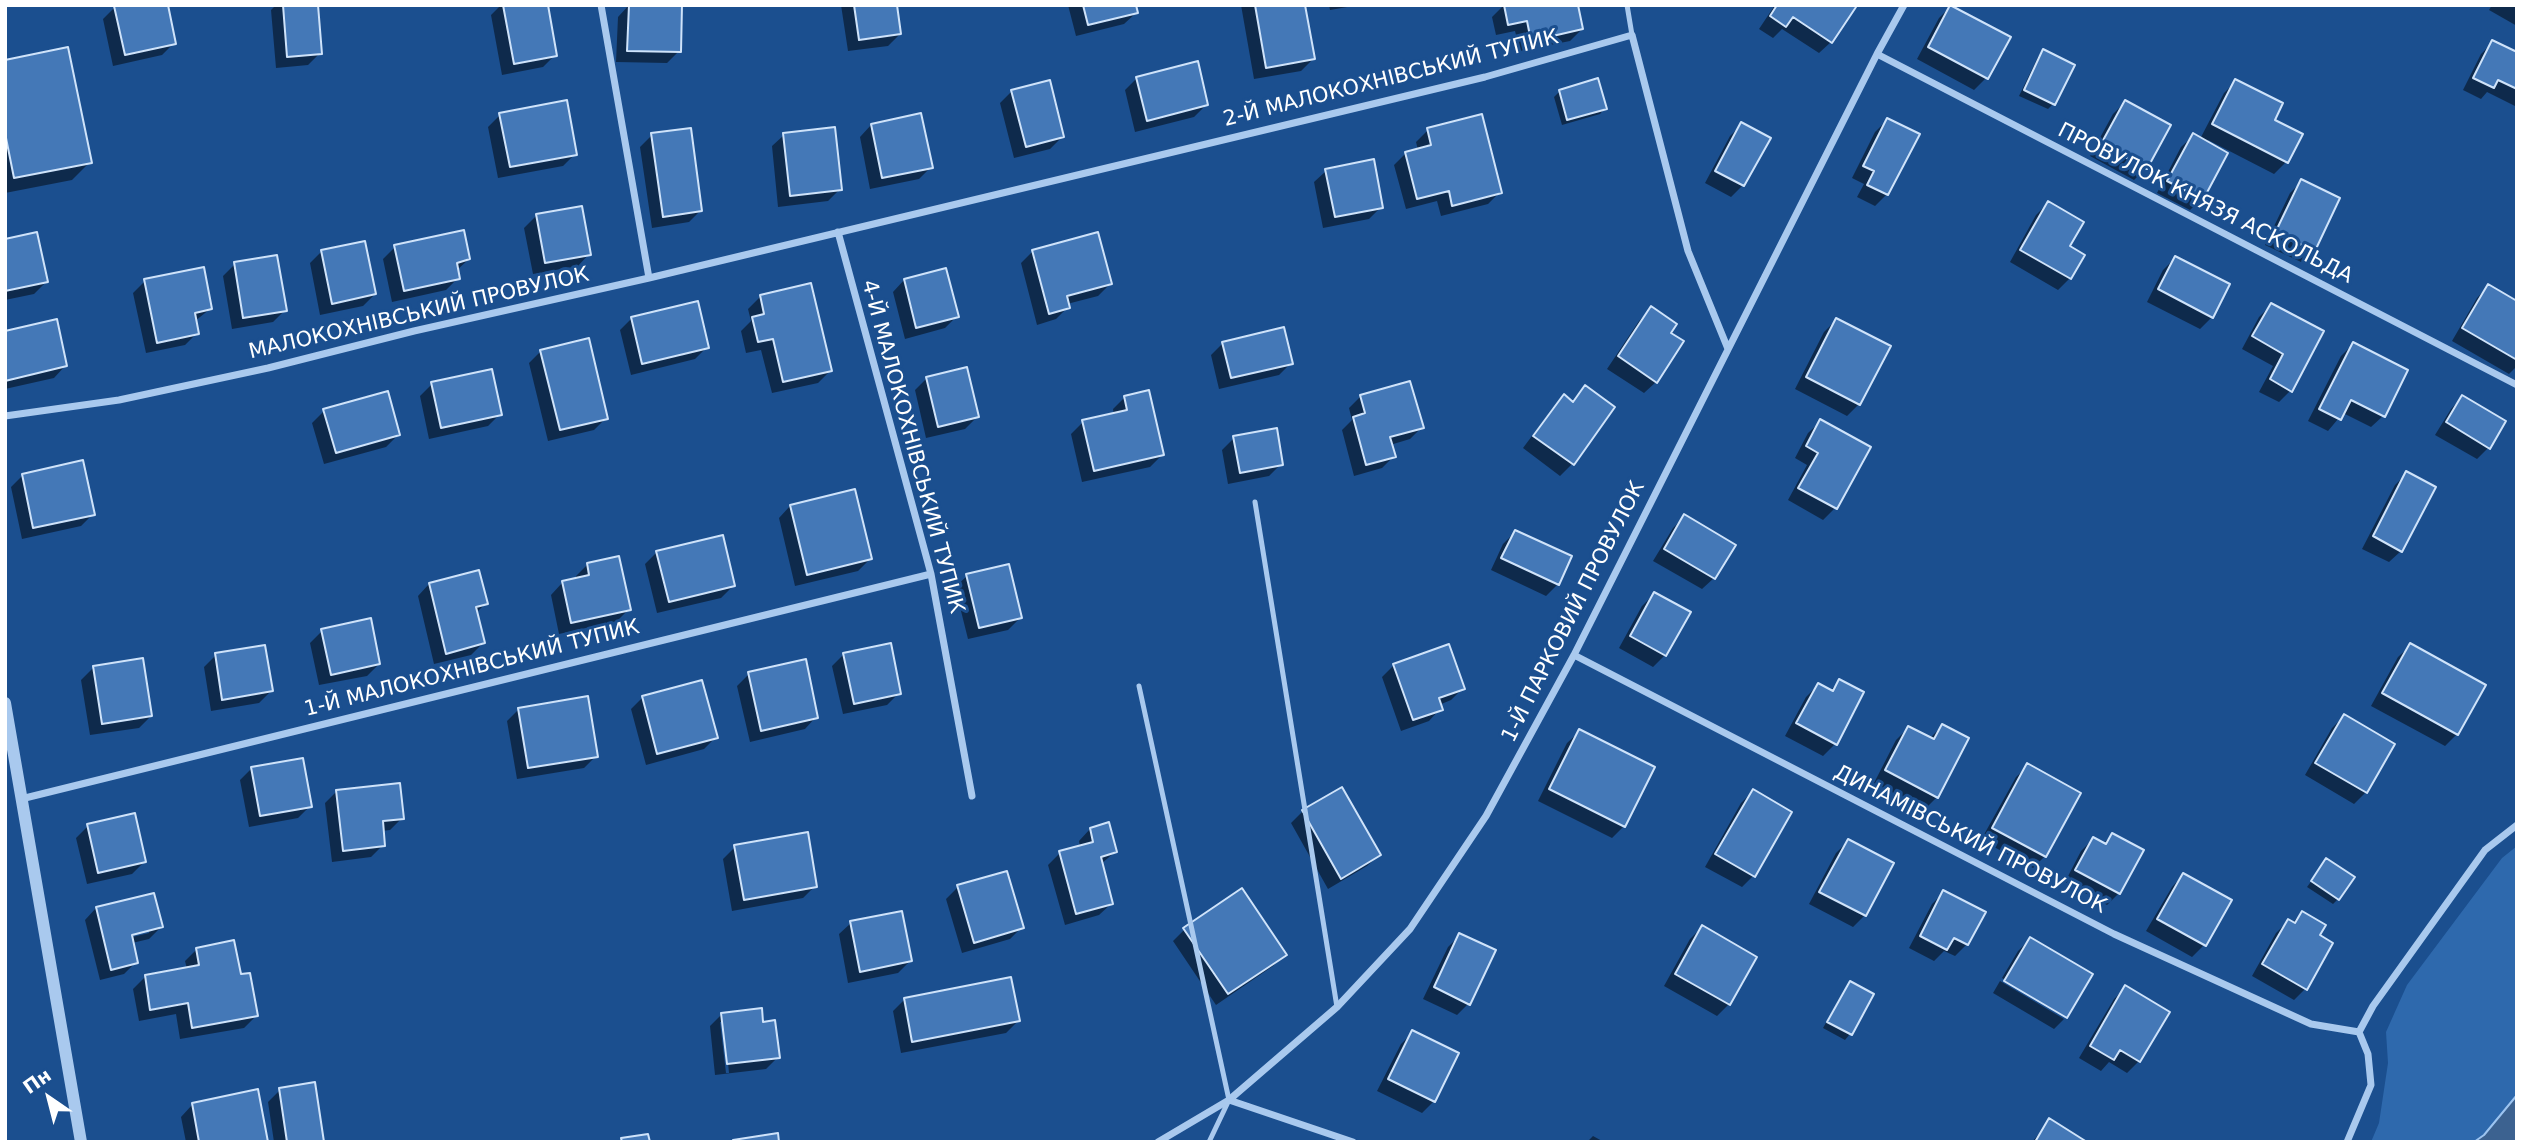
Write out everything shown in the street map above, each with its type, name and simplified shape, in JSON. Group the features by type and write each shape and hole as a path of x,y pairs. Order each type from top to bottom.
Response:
{"street":[{"path":"601,5 649,278"},
{"name":"1-Й ПАРКОВИЙ ПРОВУЛОК","path":"1158,1142 1229,1100 1336,1007 1410,929 1486,816 1574,655 1904,5"},
{"path":"1632,35 1688,251 1728,349"},
{"name":"2-Й МАЛОКОХНІВСЬКИЙ ТУПИК","path":"838,232 1485,76 1632,35"},
{"name":"ПРОВУЛОК КНЯЗЯ АСКОЛЬДА","path":"1877,54 2517,384"},
{"name":"МАЛОКОХНІВСЬКИЙ ПРОВУЛОК","path":"5,416 146,394 268,368 414,331 838,232"},
{"name":"4-Й МАЛОКОХНІВСЬКИЙ ТУПИК","path":"838,232 931,574 972,796"},
{"name":"1-Й МАЛОКОХНІВСЬКИЙ ТУПИК","path":"21,799 931,574"},
{"name":"ДИНАМІВСЬКИЙ ПРОВУЛОК","path":"1574,655 2114,934 2311,1024 2359,1032"},
{"path":"5,703 81,1142"},
{"path":"2347,1142 2371,1085 2368,1054 2359,1032 2373,1006 2485,850 2517,825"},
{"path":"1229,1100 1353,1142"}],"lane":[{"path":"1627,5 1632,35"},
{"path":"1255,502 1336,1007"},
{"path":"1139,686 1229,1100 1209,1142"}],"shaded area":[{"path":"2517,846 2517,1095 2484,1135 2474,1142 2371,1142 2379,1123 2388,1063 2386,1032 2407,985 2502,858"},
{"path":"2517,1095 2517,1142 2474,1142 2484,1135"}],"building":[{"path":"168,5 176,44 125,55 114,6"},
{"path":"283,5 318,5 322,54 287,57"},
{"path":"503,5 548,5 557,56 514,64"},
{"path":"629,5 682,5 681,52 627,51"},
{"path":"854,5 897,5 901,34 859,40"},
{"path":"1083,5 1136,5 1138,13 1088,25"},
{"path":"1255,5 1305,5 1315,59 1266,68"},
{"path":"1504,5 1578,5 1583,29 1531,41 1527,21 1508,25"},
{"path":"1777,5 1856,7 1832,43 1793,17 1786,27 1770,16"},
{"path":"1950,5 2011,37 1988,79 1928,47"},
{"path":"2492,40 2517,52 2517,89 2498,80 2494,88 2473,78"},
{"path":"68,47 92,163 14,178 5,133 5,60"},
{"path":"2043,49 2075,65 2055,105 2024,90"},
{"path":"1198,61 1208,105 1147,121 1136,77"},
{"path":"1598,78 1607,109 1567,120 1559,90"},
{"path":"2235,79 2283,103 2275,120 2303,134 2288,163 2212,124"},
{"path":"1050,80 1064,137 1026,147 1011,90"},
{"path":"567,100 577,155 510,167 499,113"},
{"path":"2125,100 2171,125 2147,169 2101,144"},
{"path":"921,113 933,168 882,178 871,124"},
{"path":"1482,114 1502,193 1452,206 1449,191 1417,199 1405,152 1431,145 1427,128"},
{"path":"1887,118 1920,134 1888,195 1867,185 1874,171 1863,166"},
{"path":"1741,122 1771,138 1744,186 1715,171"},
{"path":"835,127 842,190 790,196 783,133"},
{"path":"691,128 702,211 663,217 651,133"},
{"path":"2193,133 2228,153 2203,200 2167,181"},
{"path":"1374,159 1383,208 1335,217 1325,169"},
{"path":"2301,179 2340,198 2315,251 2275,233"},
{"path":"2048,201 2084,222 2070,246 2085,255 2071,279 2020,250"},
{"path":"582,206 591,255 545,263 536,214"},
{"path":"464,230 470,259 457,263 460,279 404,291 394,245"},
{"path":"37,232 48,282 5,291 5,239"},
{"path":"1098,232 1112,284 1067,296 1070,308 1049,314 1032,250"},
{"path":"365,241 376,294 332,304 321,250"},
{"path":"277,255 287,311 243,318 234,262"},
{"path":"2175,256 2230,284 2213,318 2158,289"},
{"path":"204,267 212,309 195,313 199,334 157,343 144,279"},
{"path":"946,268 959,317 916,328 904,279"},
{"path":"811,283 832,371 783,382 773,339 758,342 752,317 764,314 760,295"},
{"path":"2488,284 2517,301 2517,360 2462,328"},
{"path":"698,301 709,348 642,364 631,317"},
{"path":"2271,303 2324,331 2292,392 2270,379 2283,354 2252,336"},
{"path":"1651,306 1677,324 1671,333 1684,341 1657,383 1618,356"},
{"path":"1836,318 1891,346 1860,405 1806,377"},
{"path":"57,319 67,366 5,381 5,331"},
{"path":"1284,327 1293,364 1231,378 1222,342"},
{"path":"589,338 608,419 560,430 540,350"},
{"path":"2353,342 2408,370 2385,417 2351,400 2341,420 2319,409"},
{"path":"967,367 979,417 938,427 926,377"},
{"path":"492,369 502,415 441,428 431,382"},
{"path":"1410,381 1424,428 1390,437 1396,457 1366,465 1353,417 1365,413 1360,395"},
{"path":"1585,385 1615,407 1574,465 1533,436 1564,394 1573,402"},
{"path":"1149,390 1164,455 1094,471 1082,420 1127,410 1124,396"},
{"path":"388,391 400,435 336,453 323,409"},
{"path":"2462,395 2506,421 2490,449 2446,422"},
{"path":"1820,419 1871,447 1837,509 1798,488 1818,453 1806,446"},
{"path":"1277,428 1283,465 1240,473 1233,436"},
{"path":"83,460 95,515 33,528 22,474"},
{"path":"2406,471 2436,487 2402,552 2373,536"},
{"path":"855,489 872,559 807,575 790,505"},
{"path":"1684,514 1736,545 1715,579 1664,549"},
{"path":"1515,530 1572,556 1559,585 1501,558"},
{"path":"723,535 735,586 669,602 656,551"},
{"path":"619,556 631,610 571,623 562,581 589,575 587,563"},
{"path":"1009,564 1022,618 979,628 966,574"},
{"path":"479,570 488,604 476,607 485,643 446,654 429,583"},
{"path":"1654,592 1691,612 1666,656 1630,636"},
{"path":"371,618 380,664 331,675 321,629"},
{"path":"891,643 901,694 854,704 843,653"},
{"path":"2410,643 2486,685 2458,735 2382,693"},
{"path":"1449,644 1465,689 1439,698 1443,710 1413,720 1393,664"},
{"path":"265,645 273,691 222,700 215,653"},
{"path":"143,658 152,716 102,724 93,666"},
{"path":"806,659 818,718 761,731 748,672"},
{"path":"1839,679 1864,692 1837,745 1796,723 1818,683 1833,691"},
{"path":"702,680 718,738 657,754 642,696"},
{"path":"588,696 598,757 528,768 518,708"},
{"path":"2344,714 2395,744 2367,793 2315,763"},
{"path":"1942,724 1969,738 1938,798 1885,770 1908,726 1934,739"},
{"path":"1579,729 1655,767 1625,827 1549,789"},
{"path":"303,758 312,807 260,816 251,767"},
{"path":"2027,763 2081,793 2046,857 1992,828"},
{"path":"400,783 404,819 383,821 385,846 343,851 336,790"},
{"path":"1342,787 1381,855 1341,879 1302,810"},
{"path":"1753,789 1792,812 1755,877 1715,854"},
{"path":"135,813 146,862 98,873 87,824"},
{"path":"1109,822 1117,852 1101,857 1113,904 1076,914 1059,851 1093,842 1090,828"},
{"path":"808,832 817,887 744,900 734,845"},
{"path":"2112,833 2144,850 2120,894 2075,870 2093,837 2106,844"},
{"path":"1848,839 1894,863 1866,916 1819,892"},
{"path":"2326,858 2355,877 2339,900 2311,881"},
{"path":"1007,871 1024,928 974,943 957,885"},
{"path":"2183,873 2232,900 2206,946 2157,919"},
{"path":"1242,888 1287,955 1228,994 1183,928"},
{"path":"1943,890 1986,912 1968,945 1954,938 1947,950 1920,936"},
{"path":"154,893 163,927 132,935 138,963 111,970 96,907"},
{"path":"902,911 912,961 860,972 850,921"},
{"path":"2302,911 2326,925 2320,935 2333,943 2307,990 2262,964 2288,919 2295,923"},
{"path":"1702,925 1757,957 1730,1005 1675,974"},
{"path":"1459,933 1496,950 1470,1005 1434,987"},
{"path":"2030,937 2093,974 2067,1018 2004,981"},
{"path":"234,940 241,974 250,973 258,1016 192,1028 188,1003 150,1010 145,975 199,965 196,948"},
{"path":"1011,977 1020,1021 912,1042 904,998"},
{"path":"1850,981 1874,994 1852,1035 1827,1022"},
{"path":"2125,985 2170,1012 2140,1062 2120,1050 2114,1060 2090,1046"},
{"path":"762,1008 763,1022 775,1020 780,1058 727,1064 721,1013"},
{"path":"1412,1030 1459,1053 1435,1102 1388,1079"},
{"path":"315,1082 324,1142 287,1142 279,1088"},
{"path":"258,1089 268,1142 199,1142 192,1103"},
{"path":"2049,1118 2087,1142 2035,1142"},
{"path":"778,1133 779,1142 733,1142 733,1140"},
{"path":"648,1134 650,1142 622,1142 621,1138"}]}
